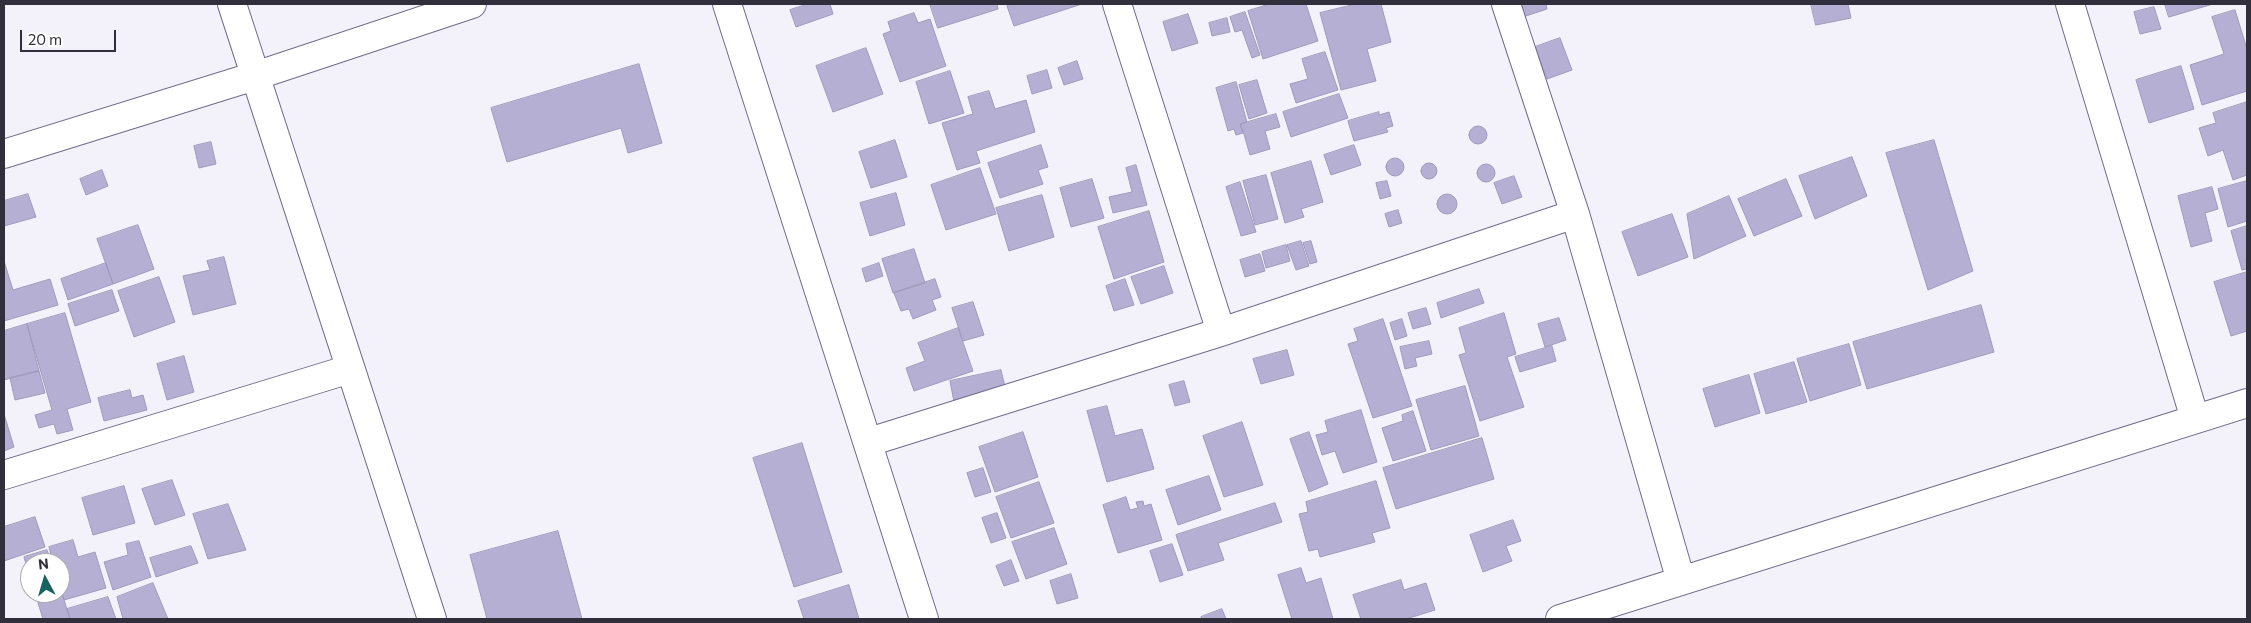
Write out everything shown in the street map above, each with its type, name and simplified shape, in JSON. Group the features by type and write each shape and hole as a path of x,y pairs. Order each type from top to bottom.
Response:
{"street":[{"path":"232,4 432,619"},
{"path":"4,154 255,76 472,4"},
{"path":"727,4 869,442 924,619"},
{"path":"1117,4 1221,332"},
{"path":"1506,4 1575,214 1681,581"},
{"path":"2070,4 2195,419"},
{"path":"869,442 1221,332 1575,214"},
{"path":"4,475 350,369"},
{"path":"1560,619 2247,403"}],"building":[{"path":"808,4 830,4 833,14 796,27 790,10"},
{"path":"930,4 997,4 998,9 938,28"},
{"path":"1013,4 1082,4 1014,26 1007,6"},
{"path":"1270,4 1306,4 1318,41 1263,59 1248,11"},
{"path":"1356,4 1381,4 1391,42 1367,49 1376,81 1341,90 1320,13"},
{"path":"1518,4 1546,4 1547,9 1523,17"},
{"path":"1811,4 1848,4 1851,18 1816,25"},
{"path":"2165,4 2213,4 2169,17"},
{"path":"2154,7 2161,29 2140,34 2134,12"},
{"path":"2235,10 2247,49 2247,91 2202,105 2190,65 2224,54 2212,17"},
{"path":"1245,12 1260,55 1252,58 1242,30 1235,32 1230,17"},
{"path":"914,13 918,23 930,19 946,66 900,82 883,34 891,31 888,22"},
{"path":"1188,14 1198,43 1172,51 1163,22"},
{"path":"1227,18 1230,32 1212,36 1209,23"},
{"path":"1560,38 1572,70 1547,79 1535,47"},
{"path":"866,48 883,94 833,112 816,66"},
{"path":"1325,52 1338,90 1296,103 1290,84 1308,79 1302,59"},
{"path":"1077,61 1083,79 1064,85 1058,68"},
{"path":"639,64 662,143 628,153 621,128 507,162 491,108"},
{"path":"2181,66 2194,109 2149,123 2136,80"},
{"path":"1047,70 1052,88 1032,94 1027,76"},
{"path":"950,71 964,113 929,124 916,82"},
{"path":"1257,80 1267,113 1249,119 1239,85"},
{"path":"1236,82 1247,122 1240,124 1243,133 1236,135 1234,129 1228,131 1216,88"},
{"path":"989,91 995,109 1026,100 1035,132 976,151 980,163 957,170 942,123 973,114 968,97"},
{"path":"1339,94 1348,118 1291,137 1283,112"},
{"path":"2247,102 2247,175 2233,180 2223,150 2208,156 2199,128 2216,123 2213,113"},
{"path":"1379,112 1379,115 1389,112 1393,126 1386,128 1388,132 1354,141 1348,121"},
{"path":"1276,114 1280,127 1265,131 1270,149 1250,155 1241,124"},
{"path":"1474,126 1482,126 1487,131 1485,142 1474,144 1469,139 1469,131"},
{"path":"895,140 907,177 871,188 859,152"},
{"path":"1934,140 1973,271 1928,290 1886,153"},
{"path":"211,142 216,164 199,168 194,146"},
{"path":"1041,145 1048,167 1038,170 1043,184 1000,198 988,163"},
{"path":"1354,145 1361,165 1331,175 1324,155"},
{"path":"1852,157 1867,196 1815,219 1799,176"},
{"path":"1395,158 1401,161 1404,167 1401,173 1395,176 1389,173 1386,167 1389,161"},
{"path":"1311,161 1323,202 1301,209 1304,217 1285,223 1271,173"},
{"path":"1429,163 1435,165 1437,171 1435,177 1429,179 1423,177 1421,171 1423,165"},
{"path":"1486,164 1492,167 1495,173 1492,179 1486,182 1480,179 1477,173 1480,167"},
{"path":"1136,165 1147,205 1113,213 1109,197 1132,192 1126,168"},
{"path":"980,168 996,214 946,230 931,185"},
{"path":"102,170 108,186 86,195 80,179"},
{"path":"1266,175 1278,219 1255,225 1243,181"},
{"path":"1514,176 1522,197 1502,204 1494,183"},
{"path":"1092,179 1104,218 1071,227 1060,188"},
{"path":"1786,179 1802,216 1754,236 1738,199"},
{"path":"1387,181 1391,196 1380,199 1376,183"},
{"path":"2247,181 2247,221 2228,227 2218,189"},
{"path":"1240,182 1256,232 1241,236 1226,187"},
{"path":"2212,187 2218,209 2205,213 2212,241 2191,247 2178,196"},
{"path":"896,193 905,225 870,236 860,203"},
{"path":"28,194 36,217 4,226 4,201"},
{"path":"1447,194 1454,197 1457,204 1454,211 1447,214 1440,211 1437,204 1440,197"},
{"path":"1042,195 1054,237 1009,251 996,208"},
{"path":"1729,196 1746,236 1694,259 1687,214"},
{"path":"1398,210 1402,223 1389,227 1385,214"},
{"path":"1149,211 1164,262 1114,279 1098,227"},
{"path":"1672,214 1688,257 1638,276 1622,232"},
{"path":"138,225 154,269 113,284 97,239"},
{"path":"2247,226 2247,269 2242,270 2231,231"},
{"path":"1301,241 1309,266 1296,270 1287,245"},
{"path":"1311,241 1317,262 1310,264 1303,243"},
{"path":"1286,245 1290,261 1266,268 1262,252"},
{"path":"914,249 925,283 893,293 882,259"},
{"path":"1260,254 1265,271 1245,277 1240,260"},
{"path":"224,257 236,304 193,315 183,276 210,270 207,261"},
{"path":"4,261 13,290 50,279 58,305 4,321"},
{"path":"106,263 113,284 68,300 61,279"},
{"path":"879,263 883,276 866,282 862,269"},
{"path":"1164,266 1173,293 1141,304 1131,277"},
{"path":"2247,272 2247,331 2231,336 2214,282"},
{"path":"159,277 175,322 134,337 118,291"},
{"path":"935,279 941,297 932,300 936,310 913,319 909,309 901,311 894,293"},
{"path":"1125,279 1134,305 1114,311 1106,286"},
{"path":"1479,289 1484,303 1441,318 1437,303"},
{"path":"112,290 119,311 75,326 68,304"},
{"path":"973,302 984,335 963,341 952,308"},
{"path":"1981,305 1994,352 1867,389 1853,342"},
{"path":"1426,308 1431,324 1413,329 1408,313"},
{"path":"65,313 91,402 67,409 73,430 57,434 54,424 39,428 35,415 52,410 27,324"},
{"path":"1504,313 1516,354 1507,357 1524,407 1480,421 1459,355 1466,353 1459,328"},
{"path":"1559,318 1566,340 1545,347 1538,324"},
{"path":"1383,319 1412,406 1373,418 1348,344 1358,341 1354,329"},
{"path":"1402,319 1407,336 1395,340 1390,323"},
{"path":"27,324 39,371 4,380 4,331"},
{"path":"958,328 973,371 914,391 906,368 925,361 918,343"},
{"path":"1429,341 1432,354 1415,358 1417,366 1405,369 1400,347"},
{"path":"1849,344 1861,385 1810,401 1797,359"},
{"path":"1552,346 1556,361 1520,372 1515,357"},
{"path":"1287,350 1294,375 1261,384 1253,359"},
{"path":"184,356 194,392 167,400 157,364"},
{"path":"1794,362 1807,402 1766,414 1754,374"},
{"path":"1001,370 1006,391 954,402 950,381"},
{"path":"39,371 45,393 15,400 10,378"},
{"path":"1749,375 1760,413 1715,427 1703,389"},
{"path":"1184,381 1190,402 1175,406 1169,385"},
{"path":"1465,386 1479,436 1431,450 1416,400"},
{"path":"130,390 132,398 143,395 147,410 104,421 98,398"},
{"path":"1107,406 1115,436 1142,429 1154,469 1107,482 1087,411"},
{"path":"1361,410 1377,462 1343,473 1335,451 1322,455 1316,435 1328,432 1325,421"},
{"path":"1413,411 1426,451 1393,461 1382,428 1403,421 1402,415"},
{"path":"4,414 14,447 4,451"},
{"path":"1242,422 1263,485 1224,497 1203,436"},
{"path":"1023,432 1038,477 995,492 979,447"},
{"path":"1309,432 1328,484 1309,492 1290,439"},
{"path":"1482,438 1494,479 1396,509 1383,468"},
{"path":"802,443 842,572 794,587 753,458"},
{"path":"983,468 991,492 975,497 967,473"},
{"path":"1209,476 1221,510 1178,525 1166,490"},
{"path":"172,480 185,515 155,525 142,489"},
{"path":"1376,481 1390,528 1372,533 1375,542 1320,557 1318,549 1309,551 1299,514 1308,512 1306,502"},
{"path":"1039,482 1054,523 1011,538 996,497"},
{"path":"124,486 135,523 93,535 82,498"},
{"path":"1126,497 1130,510 1138,508 1136,502 1143,501 1144,506 1151,504 1162,540 1118,553 1103,505"},
{"path":"1275,503 1282,522 1218,543 1224,560 1188,571 1176,535"},
{"path":"228,504 246,550 208,559 193,514"},
{"path":"997,513 1006,538 991,543 982,518"},
{"path":"35,517 45,547 27,553 20,553 20,556 4,561 4,527"},
{"path":"1513,520 1521,541 1506,546 1512,561 1483,572 1470,535"},
{"path":"1054,528 1067,564 1026,579 1012,542"},
{"path":"558,531 582,619 487,619 470,555"},
{"path":"73,540 78,557 95,552 106,588 70,598 70,553 50,553 49,547"},
{"path":"139,541 151,577 113,590 104,562 128,555 126,544"},
{"path":"1172,544 1183,575 1160,582 1150,551"},
{"path":"191,546 198,563 156,577 150,558"},
{"path":"47,550 48,553 37,553"},
{"path":"1011,560 1019,581 1004,586 996,566"},
{"path":"1301,568 1306,583 1321,578 1333,619 1292,619 1278,575"},
{"path":"1071,574 1078,598 1057,604 1050,581"},
{"path":"1401,580 1404,590 1426,583 1435,610 1406,619 1361,619 1353,595"},
{"path":"153,583 168,619 123,619 117,597"},
{"path":"849,585 859,619 804,619 798,601"},
{"path":"108,597 116,619 70,619 67,609"},
{"path":"38,603 65,603 70,619 43,619"},
{"path":"1222,609 1226,619 1202,619 1201,617"}]}
